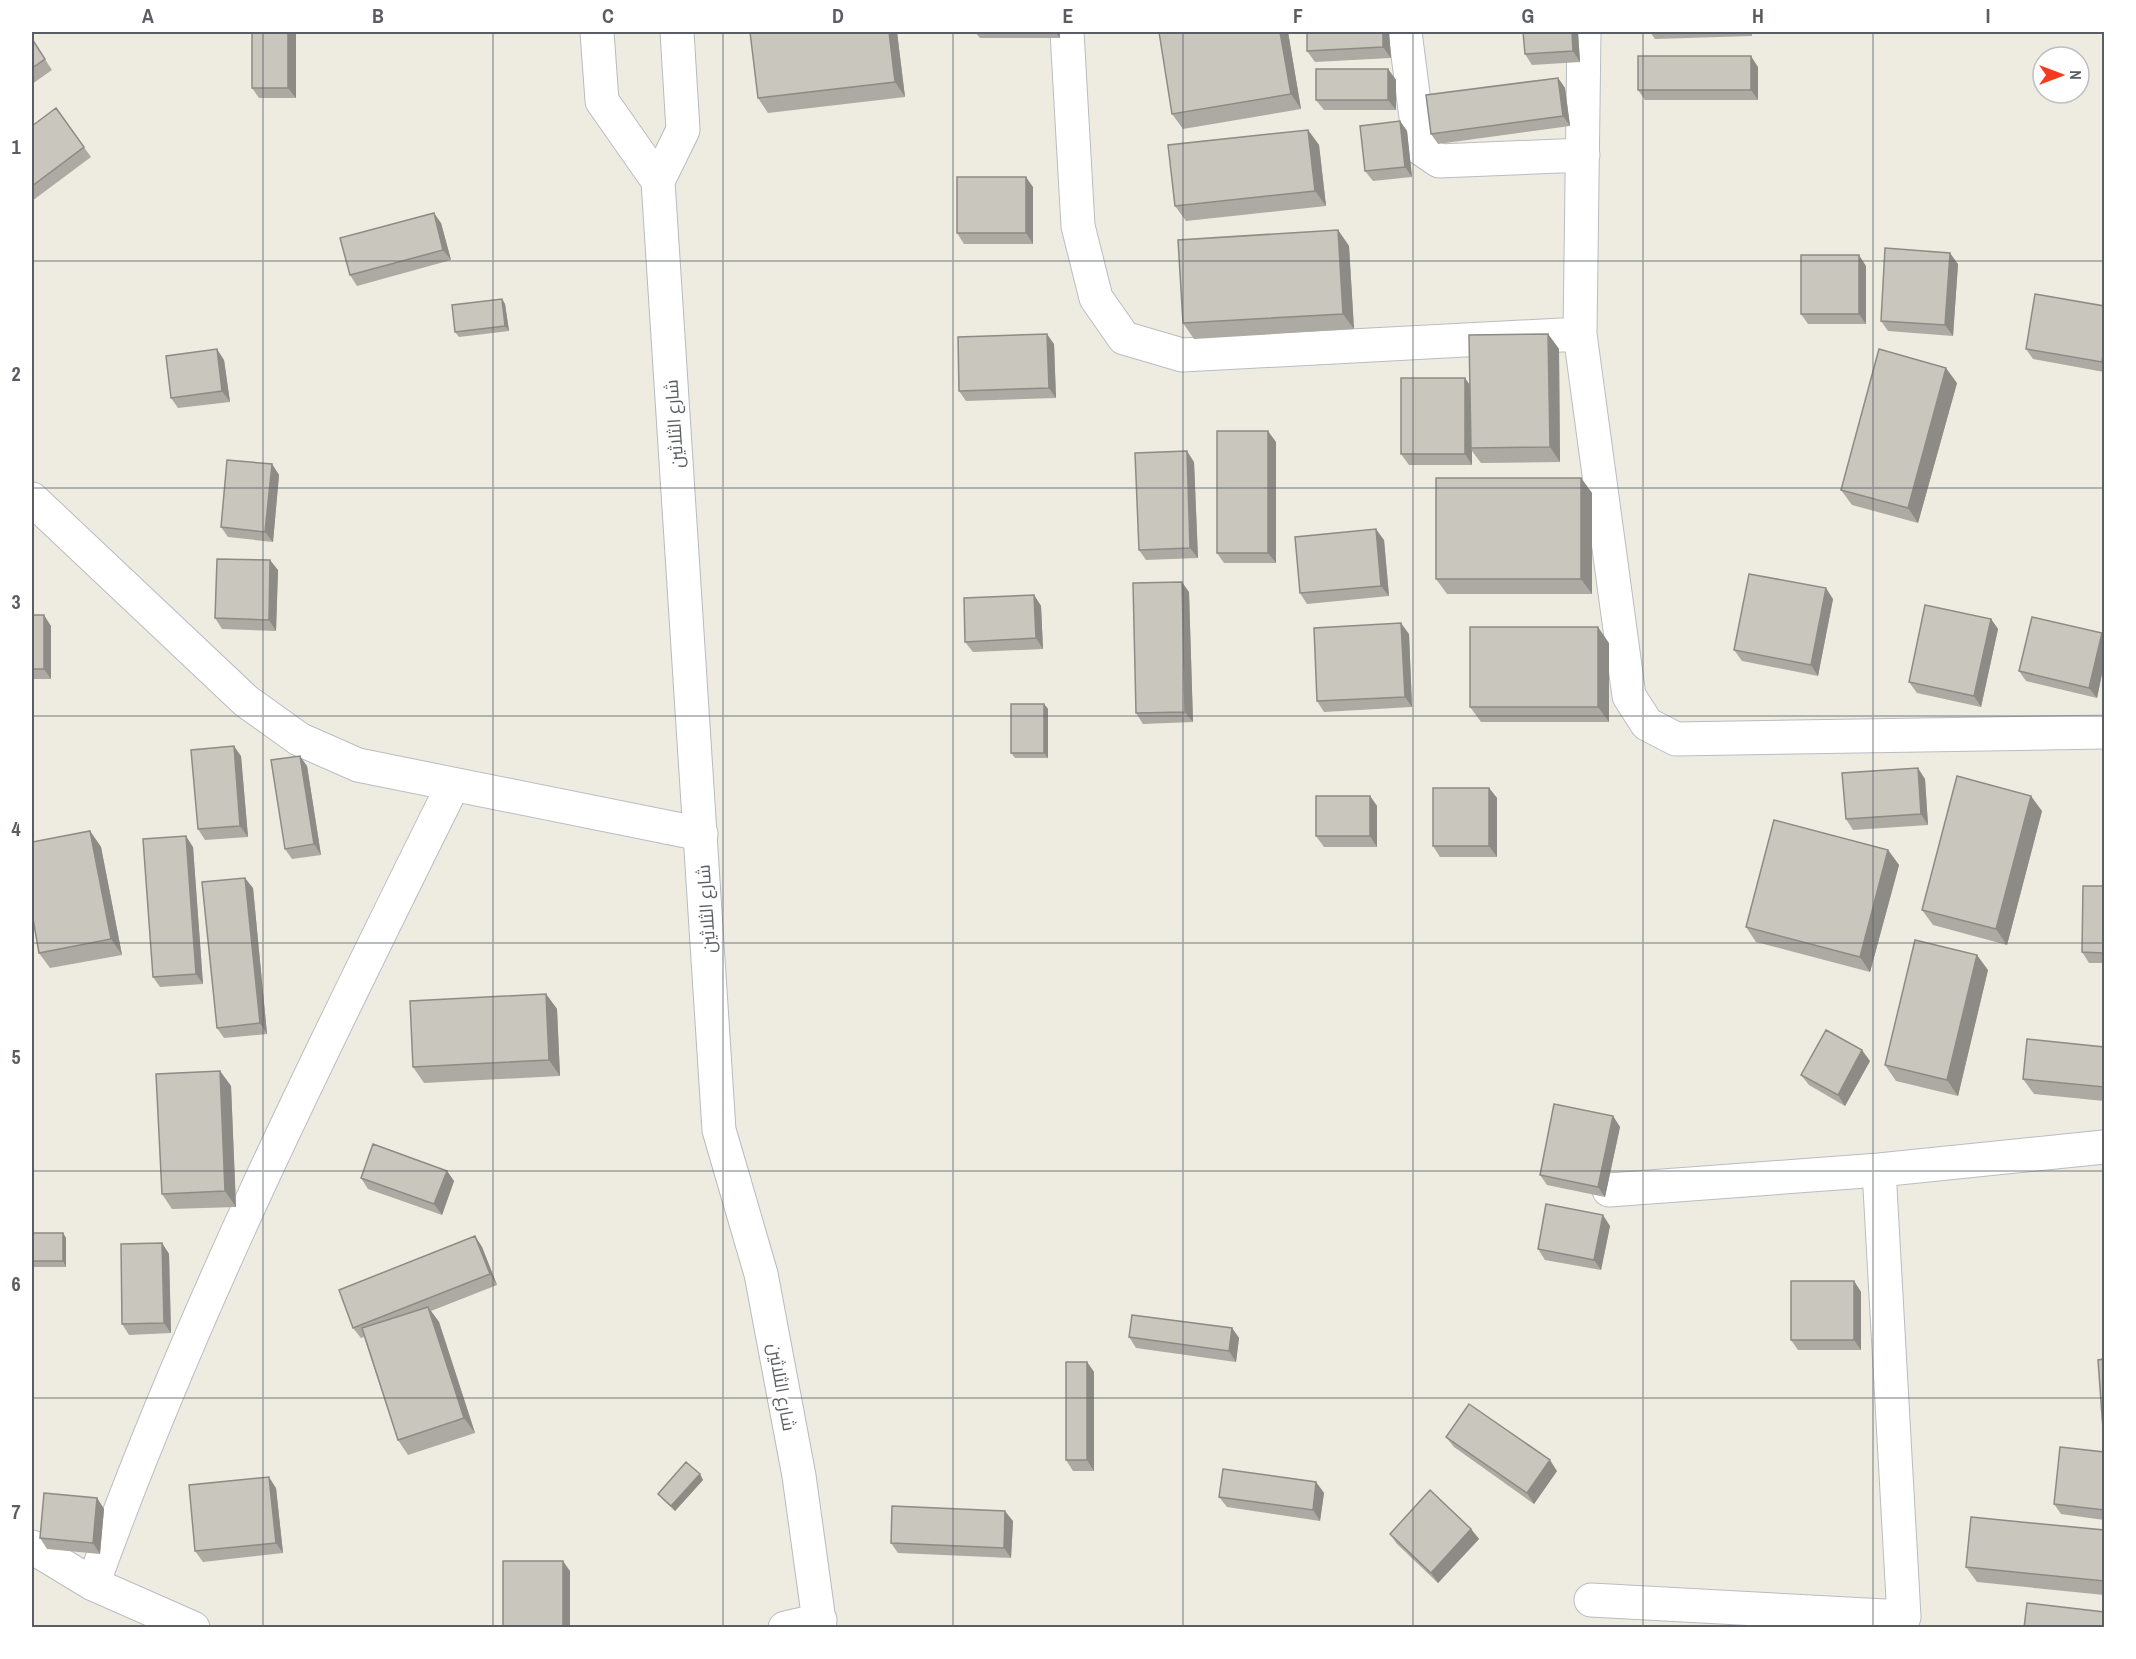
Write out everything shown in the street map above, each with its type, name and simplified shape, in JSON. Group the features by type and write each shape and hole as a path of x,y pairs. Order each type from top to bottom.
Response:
{"street":[{"path":"597,32 602,101 658,181"},
{"name":"شارع الثلاثين","path":"677,32 683,130 658,181 719,1130 761,1274 798,1476 820,1624"},
{"path":"1067,32 1077,226 1096,298 1124,338 1182,355 1580,334"},
{"path":"1405,32 1420,148 1439,161 1583,154"},
{"path":"1584,32 1580,334 1629,696 1647,724 1676,739 2104,732"},
{"path":"32,499 246,701 271,721 328,754 358,765 453,786 701,834"},
{"path":"93,1584 129,1483 292,1109 453,786"},
{"path":"1609,1190 1879,1170 2104,1147"},
{"path":"1591,1600 1904,1617 1879,1170"},
{"path":"32,1547 93,1584 193,1628"},
{"path":"785,1628 820,1624"}],"building":[{"path":"252,32 288,32 288,88 252,88"},
{"path":"750,32 889,32 895,82 758,98"},
{"path":"1159,32 1280,32 1291,94 1172,114"},
{"path":"1307,32 1383,32 1383,47 1307,51"},
{"path":"1523,32 1572,32 1573,51 1525,54"},
{"path":"32,39 45,59 32,68"},
{"path":"1638,56 1751,56 1751,90 1638,90"},
{"path":"1316,69 1388,69 1388,100 1316,100"},
{"path":"1558,78 1563,116 1431,134 1426,95"},
{"path":"56,108 84,147 32,186 32,126"},
{"path":"1400,121 1405,167 1365,171 1360,126"},
{"path":"1308,130 1315,191 1175,206 1168,145"},
{"path":"957,177 1026,177 1026,233 957,233"},
{"path":"434,213 443,250 350,275 340,238"},
{"path":"1338,230 1343,314 1183,323 1178,240"},
{"path":"1885,248 1950,253 1945,325 1881,321"},
{"path":"1801,255 1859,255 1859,314 1801,314"},
{"path":"2035,294 2104,306 2102,362 2026,349"},
{"path":"502,299 505,326 455,332 452,305"},
{"path":"1047,334 1049,388 959,391 958,337"},
{"path":"1548,334 1550,447 1471,448 1469,335"},
{"path":"217,349 222,391 171,398 166,356"},
{"path":"1879,349 1946,368 1908,508 1841,490"},
{"path":"1401,378 1465,378 1465,454 1401,454"},
{"path":"1217,431 1268,431 1268,553 1217,553"},
{"path":"1187,451 1190,548 1139,550 1135,453"},
{"path":"227,460 272,464 265,532 221,527"},
{"path":"1436,478 1581,478 1581,579 1436,579"},
{"path":"1376,529 1381,586 1300,593 1295,537"},
{"path":"217,559 270,560 269,620 215,618"},
{"path":"1749,574 1826,588 1811,665 1734,650"},
{"path":"1182,582 1185,712 1136,713 1133,583"},
{"path":"1034,595 1036,638 965,642 964,598"},
{"path":"1925,605 1991,619 1974,696 1909,682"},
{"path":"32,615 44,615 44,669 32,669"},
{"path":"2032,617 2102,633 2089,688 2019,671"},
{"path":"1401,623 1405,697 1317,701 1314,628"},
{"path":"1470,627 1598,627 1598,707 1470,707"},
{"path":"1011,704 1044,704 1044,753 1011,753"},
{"path":"234,746 240,826 198,829 191,750"},
{"path":"300,756 314,844 285,849 271,760"},
{"path":"1918,768 1921,814 1846,819 1842,773"},
{"path":"1957,776 2031,796 1996,929 1922,910"},
{"path":"1433,788 1489,788 1489,846 1433,846"},
{"path":"1316,796 1370,796 1370,836 1316,836"},
{"path":"1774,820 1888,850 1860,957 1746,927"},
{"path":"90,831 111,939 39,953 32,913 32,842"},
{"path":"186,836 196,974 153,977 143,839"},
{"path":"245,878 260,1023 217,1028 202,882"},
{"path":"2083,886 2104,886 2104,953 2082,952"},
{"path":"1915,940 1977,955 1947,1080 1885,1065"},
{"path":"546,994 549,1060 413,1067 410,1001"},
{"path":"1826,1030 1862,1050 1838,1095 1801,1075"},
{"path":"2027,1039 2104,1047 2104,1087 2023,1079"},
{"path":"220,1071 225,1191 162,1194 156,1074"},
{"path":"1554,1104 1613,1116 1598,1187 1540,1175"},
{"path":"373,1144 447,1171 434,1204 361,1178"},
{"path":"1546,1204 1603,1215 1594,1260 1538,1249"},
{"path":"32,1233 63,1233 63,1261 32,1261"},
{"path":"475,1236 490,1274 353,1328 339,1290"},
{"path":"162,1243 164,1323 122,1324 121,1244"},
{"path":"1791,1281 1854,1281 1854,1340 1791,1340"},
{"path":"428,1307 464,1418 398,1440 362,1328"},
{"path":"1132,1315 1232,1328 1229,1351 1129,1337"},
{"path":"2104,1359 2104,1428 2103,1429 2098,1360"},
{"path":"1066,1362 1087,1362 1087,1460 1066,1460"},
{"path":"1469,1404 1550,1460 1527,1493 1446,1437"},
{"path":"2060,1447 2104,1452 2104,1510 2054,1504"},
{"path":"686,1462 700,1474 671,1506 658,1494"},
{"path":"1223,1469 1316,1482 1313,1510 1219,1497"},
{"path":"269,1477 276,1543 195,1551 189,1485"},
{"path":"1430,1490 1471,1529 1431,1573 1390,1534"},
{"path":"44,1493 97,1498 93,1543 40,1538"},
{"path":"892,1506 1005,1511 1004,1548 891,1543"},
{"path":"1971,1517 2104,1530 2104,1581 1966,1567"},
{"path":"503,1561 563,1561 563,1628 503,1628"},
{"path":"2027,1603 2104,1612 2104,1628 2024,1628"}]}
